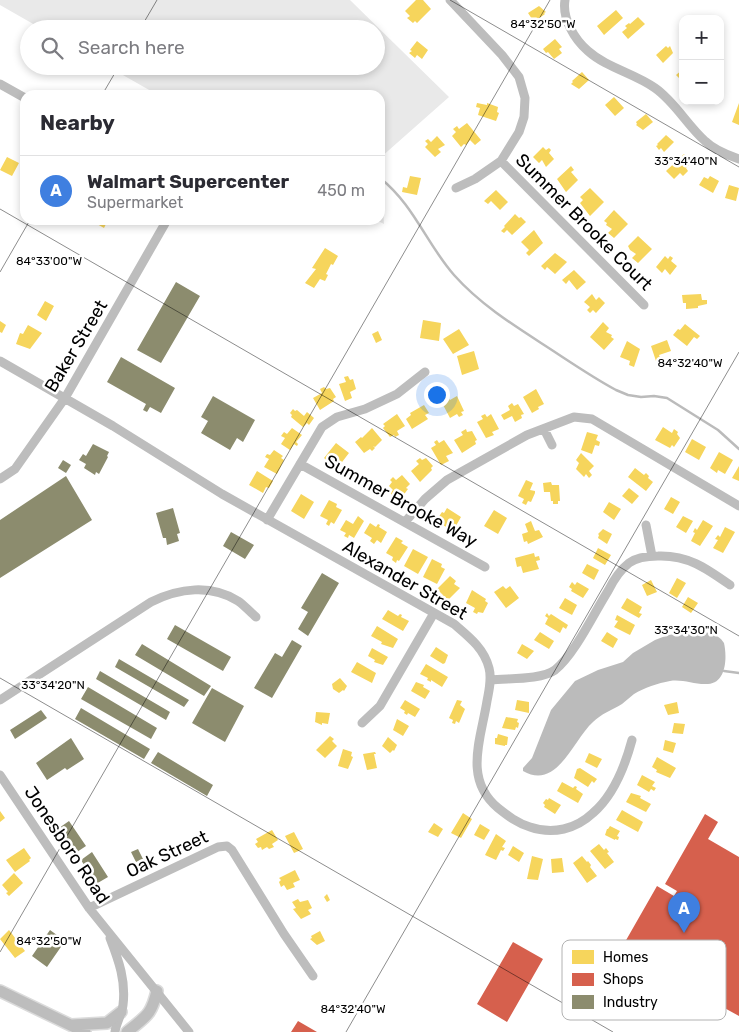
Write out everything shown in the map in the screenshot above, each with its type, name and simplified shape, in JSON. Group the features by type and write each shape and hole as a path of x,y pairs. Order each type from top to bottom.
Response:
{"main road":[{"path":"0,991 85,1032"},
{"path":"127,1032 148,1014 153,1007 157,991"},
{"path":"70,1025 107,1023 121,1012"}],"street":[{"path":"450,0 502,55 519,77 525,98 524,117 519,132 501,161 475,179 456,188"},
{"path":"565,0 564,7 567,21 588,51 656,88 673,104 706,142 720,152 739,159"},
{"path":"0,84 20,95"},
{"name":"Summer Brooke Court","path":"501,161 644,306"},
{"name":"Baker Street","path":"0,479 15,468 65,398 164,225"},
{"name":"Alexander Street","path":"0,361 113,426 216,491 454,624 473,640 484,656 491,680 476,759 478,782 488,800 512,819 531,827 550,831 568,828 586,819 602,806 626,763 632,740"},
{"path":"267,520 322,427 337,416 365,409 397,394 425,372"},
{"path":"405,522 425,499 447,480 528,436 574,417 592,419 739,506"},
{"path":"544,429 552,445"},
{"name":"Summer Brooke Way","path":"300,464 485,567"},
{"path":"646,525 652,556"},
{"path":"491,680 540,676 554,671 579,639 615,579 629,563 646,556 671,555 692,561 730,586"},
{"path":"0,700 151,602 168,593 192,589 216,592 238,601 256,617"},
{"path":"362,723 380,706 434,613"},
{"name":"Jonesboro Road","path":"0,775 89,908 189,1032"},
{"name":"Oak Street","path":"89,908 218,847 227,846 232,850 284,934 313,976"},
{"name":"Jonesboro Road","path":"108,931 121,964 124,993 115,1032"}],"shaded area":[{"path":"0,0 350,0 370,20 26,20 0,5"},
{"path":"385,34 449,97 385,154 385,90 149,90 123,75 385,75"},
{"path":"694,632 715,635 724,643 725,661 719,679 708,684 670,681 642,690 593,722 555,769 545,774 535,775 523,771 523,768 532,758 551,710 575,681 598,670 623,662 633,653 655,640 668,635"}],"building: Homes":[{"path":"416,0 423,0 431,9 417,23 415,21 413,23 407,18 410,16 405,11"},
{"path":"539,6 546,12 534,22 528,13"},
{"path":"616,10 623,18 604,35 597,26"},
{"path":"638,17 645,24 628,39 622,32 627,28 625,26"},
{"path":"555,39 562,47 559,49 562,53 554,59 543,49"},
{"path":"417,41 428,50 422,59 417,55 415,58 409,53"},
{"path":"666,46 668,48 670,46 673,53 663,63 656,55"},
{"path":"582,72 589,80 579,89 571,84"},
{"path":"614,97 624,108 615,116 605,105"},
{"path":"477,103 487,105 487,103 498,107 497,112 499,113 496,121 478,115 480,108 476,107"},
{"path":"739,103 739,125 732,122"},
{"path":"646,114 653,122 643,130 636,125 636,122"},
{"path":"467,123 481,140 475,145 470,140 461,147 452,136 456,132 453,129 457,126 459,129"},
{"path":"666,135 674,142 664,152 656,146"},
{"path":"437,136 445,145 438,149 441,152 435,157 425,147 428,144 425,141 428,139 431,142"},
{"path":"543,147 546,150 549,148 551,150 549,153 554,159 546,167 542,160 539,163 533,157"},
{"path":"684,154 691,163 686,168 688,171 683,176 680,173 674,179 666,171"},
{"path":"7,157 19,163 12,176 0,170"},
{"path":"571,166 574,170 571,172 578,180 566,192 557,179"},
{"path":"410,176 421,178 417,195 402,192 403,187 407,188"},
{"path":"710,176 719,181 713,193 699,185 704,177 708,179"},
{"path":"729,185 739,188 736,201 725,198"},
{"path":"590,188 604,202 590,216 580,203 583,200 580,197"},
{"path":"496,190 508,202 500,210 491,201 488,204 484,201"},
{"path":"614,210 628,224 614,238 608,233 612,229 604,221"},
{"path":"515,214 526,222 512,235 507,230 504,233 501,231 504,226"},
{"path":"534,230 543,243 529,256 526,253 529,250 521,242"},
{"path":"638,236 652,249 638,263 632,258 636,254 628,246"},
{"path":"325,248 338,256 333,265 331,264 325,281 320,279 314,288 305,283 316,269 312,268"},
{"path":"555,253 567,262 555,274 547,267 545,270 541,266"},
{"path":"665,256 668,259 670,256 673,258 671,261 677,266 670,275 665,269 662,273 656,267"},
{"path":"574,270 586,282 577,290 569,280 566,284 562,280"},
{"path":"592,294 596,300 599,297 605,303 596,313 593,310 590,313 587,310 590,307 584,302"},
{"path":"701,294 702,300 707,300 707,304 698,306 698,308 686,309 686,303 683,303 682,295"},
{"path":"45,301 54,306 46,321 37,315"},
{"path":"423,320 441,323 439,341 420,338"},
{"path":"0,321 6,325 2,333 0,332"},
{"path":"603,322 609,328 606,332 612,335 611,337 614,339 604,350 590,337"},
{"path":"685,324 700,336 697,339 694,337 687,346 673,335"},
{"path":"28,325 42,333 30,349 16,344 20,333 23,334"},
{"path":"459,329 469,345 453,354 443,339"},
{"path":"378,331 382,340 376,343 372,334"},
{"path":"667,340 671,351 659,355 661,360 656,361 651,346"},
{"path":"627,341 640,349 634,367 629,365 630,361 620,357"},
{"path":"474,351 479,369 462,375 457,356"},
{"path":"348,376 350,380 353,379 356,389 350,392 352,398 345,401 339,384 346,382 344,377"},
{"path":"324,387 326,389 330,388 336,397 333,399 334,401 320,410 313,398 322,393 320,389"},
{"path":"536,389 544,404 532,413 523,397"},
{"path":"457,396 464,411 461,412 463,415 459,417 457,414 450,418 441,401 448,397 450,400"},
{"path":"512,403 514,406 518,404 524,414 521,415 522,418 515,422 512,416 504,420 501,415 510,410 508,406"},
{"path":"424,405 429,413 425,415 428,419 412,429 406,419 411,415 410,413"},
{"path":"293,409 304,416 307,412 314,418 309,425 307,423 303,427 291,417 290,413"},
{"path":"397,414 405,426 397,431 399,435 390,437 383,428 385,426 383,424"},
{"path":"485,414 487,417 491,414 499,429 492,432 494,435 486,438 477,422 483,419 481,416"},
{"path":"663,427 672,433 674,429 678,432 677,434 680,438 674,447 672,445 670,448 655,440"},
{"path":"292,428 302,435 296,442 297,446 294,444 290,450 281,444 285,438 281,436 284,432 287,434"},
{"path":"372,428 382,440 375,447 373,446 375,448 372,451 370,449 364,453 355,442"},
{"path":"466,429 467,432 472,431 477,440 475,441 476,444 462,453 454,440 463,435 461,432"},
{"path":"587,432 598,435 596,440 600,442 599,446 595,445 592,454 581,450"},
{"path":"692,439 706,447 699,460 685,452"},
{"path":"437,440 439,443 444,440 453,453 446,456 449,461 441,465 431,448 436,445 434,442"},
{"path":"336,443 349,453 339,466 333,461 331,464 324,458"},
{"path":"274,450 283,456 281,458 284,460 277,474 264,467 269,459 265,457"},
{"path":"719,452 733,460 725,474 718,470 717,473 710,468"},
{"path":"581,453 594,466 589,471 592,475 589,478 586,474 584,477 576,469 579,463 576,460"},
{"path":"420,458 422,460 426,458 433,466 432,470 420,482 411,471 419,464 416,461"},
{"path":"739,466 739,481 732,478"},
{"path":"635,468 644,475 646,473 653,482 646,491 628,477"},
{"path":"257,471 273,481 269,488 266,487 263,493 249,485"},
{"path":"402,475 410,484 406,488 408,489 405,493 397,500 390,493 393,490 389,486 392,482 390,480 393,477 396,480"},
{"path":"526,480 533,483 530,490 535,491 535,493 531,502 528,501 526,505 522,503 524,499 518,496"},
{"path":"551,482 552,485 559,485 560,501 558,501 558,504 553,504 553,501 551,501 550,492 544,492 543,483"},
{"path":"629,488 639,496 632,504 622,496"},
{"path":"301,494 314,502 304,519 291,511"},
{"path":"671,497 680,502 673,514 664,509"},
{"path":"329,500 337,504 336,507 342,510 334,524 331,522 329,526 326,524 328,520 320,516"},
{"path":"609,502 621,509 614,520 603,512"},
{"path":"447,508 461,517 453,531 436,521"},
{"path":"494,510 507,518 498,534 484,526"},
{"path":"358,516 364,521 354,538 349,535 348,538 344,536 346,533 340,530 346,520 353,524"},
{"path":"683,516 693,521 686,533 676,527"},
{"path":"703,520 713,526 700,546 691,541 695,528 697,530"},
{"path":"531,521 535,531 539,530 543,537 528,544 527,541 524,542 522,534 528,532 525,524"},
{"path":"370,523 376,527 378,524 380,525 379,527 387,532 381,543 377,540 374,544 370,541 372,538 364,533"},
{"path":"725,527 735,532 723,553 713,548 718,540 715,539 718,535 720,537"},
{"path":"603,529 612,534 607,544 598,538 598,534"},
{"path":"396,537 408,547 396,563 392,560 393,557 386,553"},
{"path":"598,548 611,555 605,565 593,558"},
{"path":"413,549 428,557 418,574 404,566"},
{"path":"534,553 535,557 539,556 540,560 536,561 539,569 523,573 521,566 517,567 515,558"},
{"path":"432,559 442,564 441,567 445,569 437,584 423,577"},
{"path":"587,564 599,570 594,580 582,573"},
{"path":"450,576 456,581 454,584 460,588 448,600 446,598 444,600 441,598 443,595 437,589"},
{"path":"677,578 686,583 677,598 669,593"},
{"path":"651,580 657,592 647,596 642,585"},
{"path":"572,582 575,585 577,582 589,589 583,598 571,591 572,589 569,587"},
{"path":"503,586 506,589 510,586 519,598 506,608 494,592"},
{"path":"472,590 486,599 485,601 488,603 483,613 478,612 477,614 473,612 475,608 466,603"},
{"path":"688,597 698,603 691,613 682,607"},
{"path":"565,598 577,605 572,615 559,608"},
{"path":"627,598 642,607 639,613 642,614 639,618 621,608"},
{"path":"388,610 398,616 402,615 401,617 409,621 403,631 382,619"},
{"path":"547,613 549,616 551,614 568,625 566,629 563,627 560,633 545,624 548,618 545,616"},
{"path":"617,615 635,625 630,635 614,627 618,621 615,620"},
{"path":"377,626 398,639 393,648 381,644 382,642 371,636"},
{"path":"540,632 554,641 549,649 534,640"},
{"path":"607,632 618,639 613,648 601,641"},
{"path":"522,644 534,651 527,659 517,653"},
{"path":"436,647 448,655 443,664 430,656"},
{"path":"372,648 388,657 383,665 374,662 375,660 368,656"},
{"path":"357,662 376,673 372,683 351,672"},
{"path":"426,664 448,677 442,687 431,680 431,682 427,680 428,678 420,674"},
{"path":"340,678 347,686 344,691 339,693 333,689 332,684"},
{"path":"416,682 424,685 423,687 430,691 425,699 411,691"},
{"path":"405,700 420,709 415,717 408,713 407,715 400,708"},
{"path":"457,700 462,701 460,705 465,709 459,723 456,721 455,724 449,718"},
{"path":"517,700 529,702 529,713 515,710"},
{"path":"677,702 679,713 668,715 664,705"},
{"path":"316,712 330,713 328,724 322,723 322,725 315,722"},
{"path":"506,717 518,719 518,728 516,727 515,730 502,728"},
{"path":"397,719 409,726 403,736 393,730"},
{"path":"674,723 685,724 683,734 672,733"},
{"path":"498,734 508,737 507,745 495,744 495,738 497,738"},
{"path":"330,736 334,739 332,741 337,746 325,758 316,750"},
{"path":"388,737 397,745 394,751 390,753 382,746"},
{"path":"665,740 676,743 673,753 663,750"},
{"path":"343,749 352,752 351,756 353,757 348,769 338,766"},
{"path":"375,752 377,768 367,770 363,754"},
{"path":"589,753 602,759 597,768 585,762"},
{"path":"657,757 676,768 670,778 656,772 657,770 652,767"},
{"path":"580,768 597,779 594,783 592,781 588,787 574,778 577,769"},
{"path":"642,775 655,782 652,786 656,788 654,791 651,789 649,792 637,785"},
{"path":"562,782 573,788 577,787 576,789 583,794 578,803 557,791"},
{"path":"631,793 641,796 640,798 651,804 646,812 626,802"},
{"path":"549,798 561,805 555,814 544,807 543,803"},
{"path":"622,810 643,822 638,832 616,820"},
{"path":"0,811 5,818 0,822"},
{"path":"463,813 472,819 461,838 451,833"},
{"path":"434,823 443,829 438,837 428,832"},
{"path":"480,824 490,830 484,840 474,835"},
{"path":"610,826 620,831 617,836 619,837 618,840 605,835"},
{"path":"272,830 278,840 272,844 274,847 269,849 267,847 262,850 261,847 258,848 255,844 258,842 256,839"},
{"path":"294,832 303,849 294,853 285,836"},
{"path":"496,834 506,841 502,847 505,848 503,851 501,850 496,860 485,855"},
{"path":"599,844 604,850 606,848 609,852 607,853 614,862 605,869 590,851"},
{"path":"513,846 524,853 519,862 508,855"},
{"path":"24,848 31,858 30,861 15,872 6,860"},
{"path":"532,856 543,859 538,880 527,879"},
{"path":"582,856 591,865 590,867 597,876 587,883 573,863"},
{"path":"562,858 564,872 552,873 551,859"},
{"path":"295,870 300,880 293,883 295,887 287,890 284,885 281,887 279,882 281,880 279,878"},
{"path":"14,873 23,883 9,896 2,885"},
{"path":"327,894 330,900 327,902 324,897"},
{"path":"298,899 300,902 308,900 312,908 308,910 311,914 301,919 293,909 296,908 292,902"},
{"path":"9,930 25,951 15,958 0,939"},
{"path":"320,931 325,941 317,945 310,939 312,938 311,936"}],"building: Shops":[{"path":"705,814 718,822 708,839 739,857 739,1016 726,1009 726,940 626,940 657,886 674,896 677,891 665,884"},
{"path":"513,942 543,959 507,1022 477,1004"},
{"path":"298,1021 317,1032 291,1032"}],"building: Industry":[{"path":"176,282 200,296 161,363 137,350"},
{"path":"121,357 175,388 161,413 150,407 147,412 143,410 146,404 107,382"},
{"path":"213,396 255,420 243,442 237,438 230,450 201,433 208,421 201,417"},
{"path":"93,444 109,452 99,474 96,472 95,475 84,468 86,464 79,460 83,454 86,456"},
{"path":"63,460 71,465 66,473 58,468"},
{"path":"66,476 92,520 0,578 0,520"},
{"path":"173,508 180,533 177,534 179,541 167,545 166,538 163,538 156,513"},
{"path":"231,532 254,545 245,559 223,546"},
{"path":"322,573 339,583 308,636 298,629 308,612 301,608"},
{"path":"175,625 231,657 223,671 167,639"},
{"path":"292,640 302,646 272,698 254,688 275,653 282,657"},
{"path":"142,644 211,686 204,696 135,655"},
{"path":"119,659 189,700 184,707 115,667"},
{"path":"100,671 170,712 166,720 96,679"},
{"path":"88,687 157,728 151,739 81,699"},
{"path":"212,688 244,706 225,742 192,723"},
{"path":"81,708 150,749 144,759 75,719"},
{"path":"41,710 47,718 15,739 10,730"},
{"path":"71,738 84,759 67,770 65,768 47,780 36,763"},
{"path":"158,752 213,785 207,796 151,763"},
{"path":"69,821 86,846 74,854 59,828"},
{"path":"138,849 143,859 136,862 131,852"},
{"path":"92,852 108,877 96,884 81,860"},
{"path":"50,930 65,941 47,967 32,956"}],"waterway":[{"path":"385,183 411,212 435,250 454,275 495,312 616,390 628,395 667,398 718,430 739,449"},
{"path":"724,671 739,673"}],"place":[{"name":"Walmart Supercenter","path":"684,933"}]}
